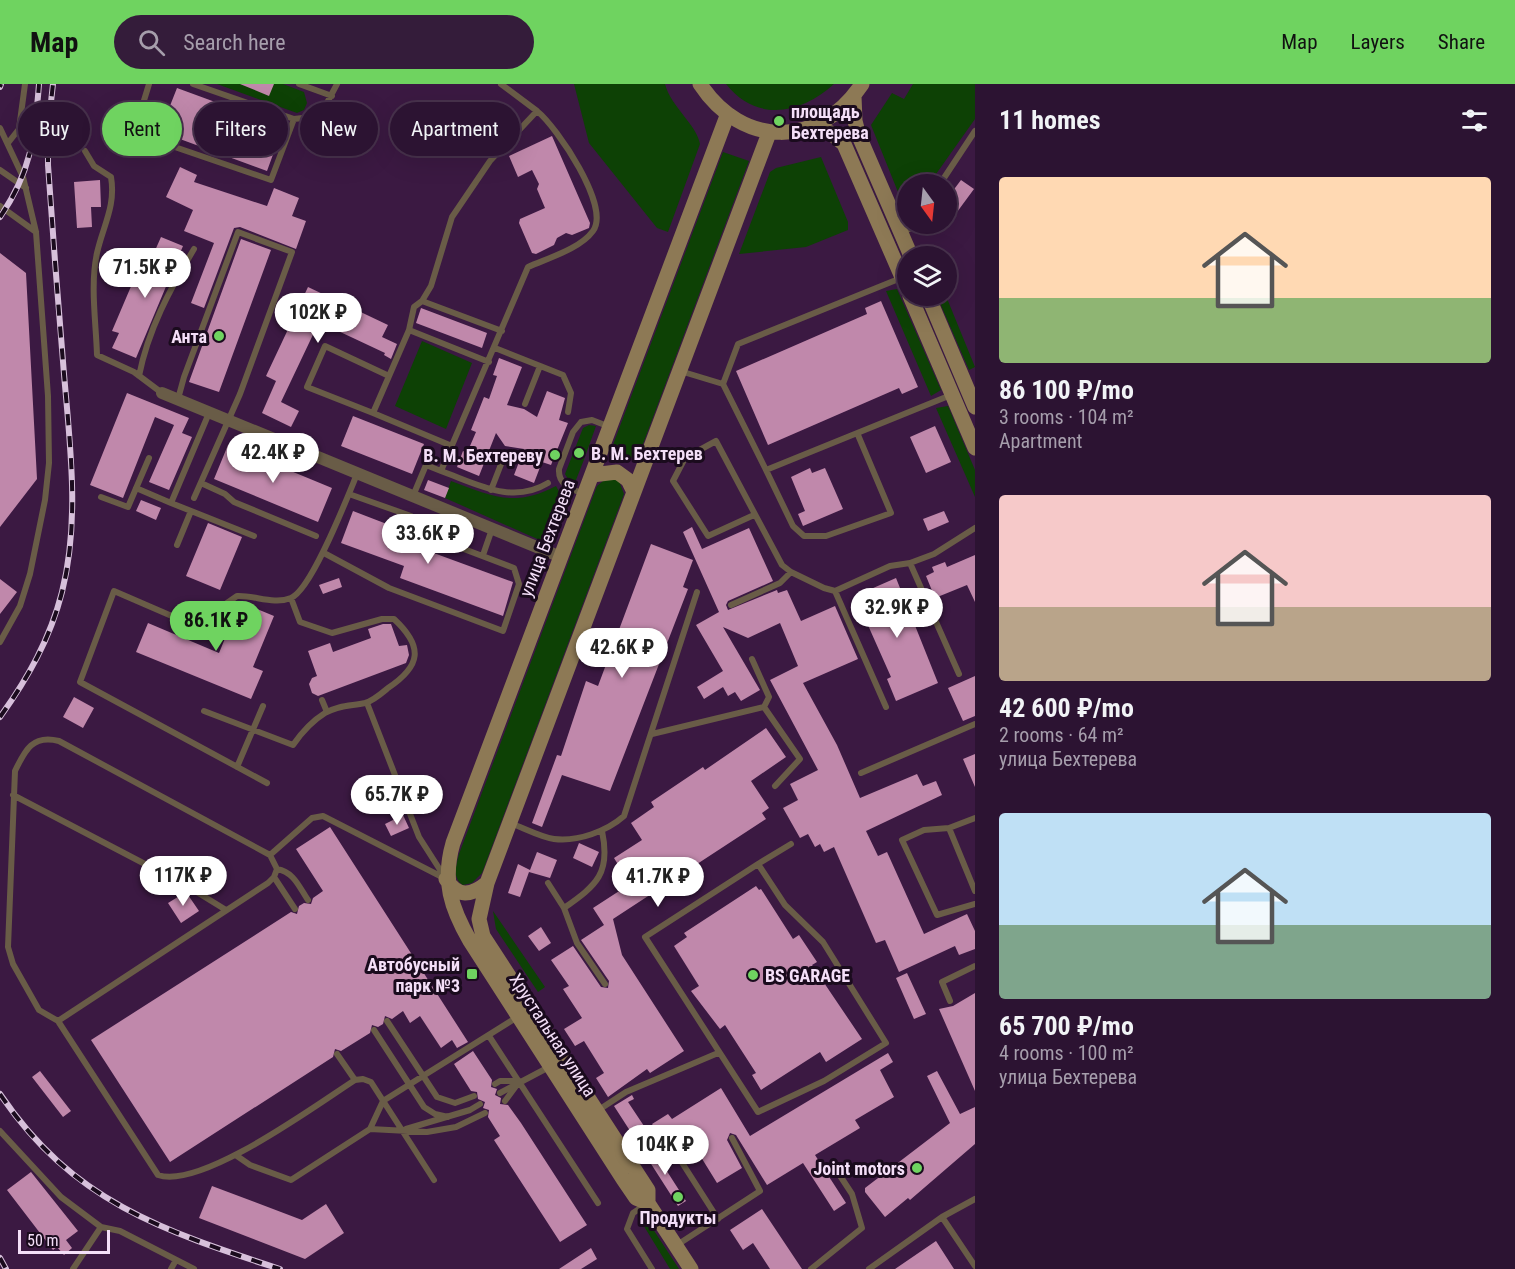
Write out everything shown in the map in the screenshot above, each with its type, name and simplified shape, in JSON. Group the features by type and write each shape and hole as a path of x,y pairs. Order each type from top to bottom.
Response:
{"street":[{"path":"700,84 710,100 727,116 748,128 769,133 786,133 813,126 831,116 858,90"},
{"path":"858,90 855,120 859,136 897,224"},
{"name":"улица Бехтерева","path":"477,939 454,911 446,879 453,843 727,116"},
{"path":"813,126 831,133 844,144 897,266"},
{"path":"477,939 487,884 509,823 769,133"},
{"path":"913,306 975,448"},
{"path":"933,306 971,385 975,406"},
{"path":"162,393 561,557"},
{"path":"592,475 617,472 628,480 634,492"},
{"path":"446,879 456,892 464,895 472,894 487,884"},
{"name":"Хрустальная улица","path":"477,939 590,1116 648,1190 648,1203 691,1269"}],"lane":[{"path":"8,143 19,129 25,84"},
{"path":"149,84 134,133 271,180 294,119"},
{"path":"193,84 294,119 320,116 337,84"},
{"path":"299,84 332,96"},
{"path":"441,471 528,267 584,240 591,234 598,220 596,205 568,148 549,121 501,84"},
{"path":"373,413 409,330 414,307 422,301 431,286 452,217 496,154 537,111"},
{"path":"0,128 27,189 36,232 48,396 48,472 45,500 30,574 20,606 0,642"},
{"path":"947,174 975,131"},
{"path":"88,156 94,166 111,177 113,190 112,207 97,254 94,294 97,355 139,376 162,393"},
{"path":"0,170 27,189"},
{"path":"0,206 36,232"},
{"path":"178,399 238,232 292,252 229,420 194,498"},
{"path":"139,376 143,356 173,281 194,249"},
{"path":"723,384 738,344 897,287"},
{"path":"422,301 502,331"},
{"path":"409,330 489,362"},
{"path":"389,376 325,346 306,387 452,446"},
{"path":"495,348 563,375 569,385 572,402 568,412"},
{"path":"525,404 540,366"},
{"path":"680,370 723,384 793,526 804,536 826,536 891,513 858,435"},
{"path":"766,470 858,435 952,395"},
{"path":"171,503 210,412"},
{"path":"585,494 564,485 558,475 559,469 573,432 580,422 592,420 610,427"},
{"path":"754,515 708,536 673,481 685,458 716,441 782,565 791,573 835,591 890,566 910,563 934,554 975,528"},
{"path":"491,490 505,454"},
{"path":"101,497 128,507 149,458"},
{"path":"413,496 426,465 501,493 521,493 548,483"},
{"path":"267,783 80,682 114,591 211,633 224,605 237,596 280,601 291,598 304,586 324,553 357,473"},
{"path":"201,483 225,494 234,502 316,536"},
{"path":"136,488 255,536"},
{"path":"324,553 390,588 503,631 519,578 514,568 427,535 411,516 349,494"},
{"path":"177,545 191,511"},
{"path":"483,555 492,529"},
{"path":"910,563 959,674"},
{"path":"731,605 780,583 791,573"},
{"path":"835,591 886,707"},
{"path":"509,823 554,839 567,839 602,831 614,825 624,816 697,592"},
{"path":"204,711 293,746 302,732 327,712 341,706 366,703 396,683 416,660 415,647 399,623 389,618 332,633 300,622 291,598"},
{"path":"652,735 764,707 769,697 752,659"},
{"path":"322,700 327,712"},
{"path":"366,703 419,837 446,879"},
{"path":"237,767 263,706"},
{"path":"764,707 800,759 775,786"},
{"path":"861,773 975,724"},
{"path":"58,1021 274,877 277,869 270,855 59,741 48,738 34,741 24,752 15,771 8,947 14,964 39,1010 58,1021 158,1175 167,1178 178,1177 237,1156 355,1080 363,1079 371,1082 434,1180"},
{"path":"13,795 187,886 226,910"},
{"path":"270,855 312,818 323,816 446,879"},
{"path":"975,818 949,828 924,830 903,840 937,915 975,904"},
{"path":"949,828 975,891"},
{"path":"564,908 589,891 600,877 605,862 602,831"},
{"path":"758,864 785,905 823,942 886,1043 824,1081 758,1112 645,936 758,864 791,844"},
{"path":"277,869 286,870 293,876 308,900"},
{"path":"274,877 295,909"},
{"path":"548,883 564,908 577,942 605,984"},
{"path":"950,1001 942,982 975,966"},
{"path":"237,1156 250,1165 291,1180 370,1129 383,1101 524,1013"},
{"path":"387,1022 436,1097 455,1103 474,1096"},
{"path":"374,1030 424,1107 435,1114 448,1116"},
{"path":"489,1036 598,1203"},
{"path":"590,1116 626,1092 718,1053"},
{"path":"337,1054 355,1080"},
{"path":"500,1092 556,1063"},
{"path":"495,1084 500,1081 519,1081"},
{"path":"506,1101 519,1081"},
{"path":"402,1130 471,1110 480,1104"},
{"path":"370,1129 427,1132 456,1127 485,1113"},
{"path":"0,1131 61,1197 100,1227 120,1231 194,1269"},
{"path":"676,1246 760,1191 749,1165 732,1138"},
{"path":"672,1147 718,1219"},
{"path":"811,1269 862,1228 852,1194 835,1168"},
{"path":"869,1269 942,1217 975,1199"},
{"path":"648,1203 633,1213 627,1229 652,1269"},
{"path":"942,1217 975,1266"},
{"path":"73,1269 100,1227"},
{"path":"171,1269 176,1260"}],"green space":[{"path":"217,84 283,84 304,92 307,102 300,102 300,112 297,113 288,110 288,102 267,102"},
{"path":"574,84 665,84 694,130 700,144 668,232 657,228 589,143"},
{"path":"726,84 834,84 808,102 779,110 751,105"},
{"path":"913,84 975,84 975,119 936,174 897,174 897,190 871,125 892,93 904,99"},
{"path":"723,152 749,161 637,460 611,450"},
{"path":"821,157 848,222 848,230 806,247 739,254 770,172 776,168"},
{"path":"897,289 897,306 904,306 941,390 931,396 886,291"},
{"path":"941,306 950,306 975,367 969,370"},
{"path":"422,341 472,363 446,429 395,406"},
{"path":"948,406 975,470 975,497 936,408"},
{"path":"589,425 596,426 586,454 578,451 577,454 585,457 574,485 565,474 583,428"},
{"path":"608,477 619,481 624,494 482,873 472,883 463,885 456,875 459,854 597,486"},
{"path":"451,481 491,495 515,498 528,497 556,486 561,495 544,542 445,498"},
{"path":"493,911 545,987 538,992 496,929"},
{"path":"639,1218 651,1226 679,1269 670,1269"}],"building":[{"path":"240,84 274,84 269,96"},
{"path":"177,88 215,102 194,102 194,144 182,140 182,102 171,102"},
{"path":"552,136 590,223 589,228 572,235 566,233 557,238 554,245 536,254 532,253 519,223 520,219 545,208 537,189 539,184 532,170 518,177 509,156 520,156 520,151"},
{"path":"226,156 272,156 267,171"},
{"path":"180,167 197,175 194,182 267,206 274,188 299,198 292,216 306,221 296,249 240,227 234,228 204,308 191,303 214,243 184,231 193,210 166,197"},
{"path":"100,180 101,207 91,207 92,227 77,228 74,182"},
{"path":"961,180 974,189 957,212 957,185"},
{"path":"161,237 183,246 136,358 112,348 119,333 112,331 135,277 142,280"},
{"path":"241,239 271,250 219,392 189,382"},
{"path":"0,253 26,273 37,479 0,527"},
{"path":"308,287 388,325 382,337 397,344 391,359 384,355 385,353 319,322 281,402 299,411 291,427 262,413 276,381 266,376"},
{"path":"881,301 918,387 902,394 899,388 768,445 736,371 867,314 865,308"},
{"path":"421,308 487,333 482,348 416,323"},
{"path":"499,358 522,367 507,405 524,409 537,417 547,391 565,398 559,420 568,423 551,465 542,462 534,483 514,475 524,449 505,446 496,433 479,476 457,467 463,451 467,453 476,432 471,430 484,397 489,399 497,376 493,375"},
{"path":"127,393 189,418 182,433 192,437 169,490 149,482 174,425 155,417 123,498 90,485"},
{"path":"353,416 424,444 412,474 341,446"},
{"path":"935,426 951,462 926,473 910,437"},
{"path":"228,445 332,488 318,522 214,479"},
{"path":"810,468 812,473 825,468 843,509 803,526 798,514 805,511 791,477"},
{"path":"428,480 449,488 445,498 424,490"},
{"path":"141,500 161,508 156,520 136,511"},
{"path":"353,511 405,531 401,541 513,582 503,616 400,578 404,566 341,543"},
{"path":"944,511 949,522 928,531 923,519"},
{"path":"208,523 242,537 220,590 186,576"},
{"path":"692,527 702,549 749,528 773,581 728,601 726,605 728,610 777,590 778,593 787,590 801,621 835,606 858,659 803,683 837,745 860,798 917,774 923,786 936,781 942,795 866,831 878,856 887,852 924,934 967,914 975,931 975,949 959,955 955,946 899,972 885,940 876,943 834,847 824,852 820,844 815,847 808,834 800,838 783,808 798,800 790,784 818,770 770,680 798,666 780,623 748,638 723,627 760,690 741,701 735,692 728,696 723,687 704,699 697,687 723,671 696,625 719,612 683,532"},
{"path":"651,544 693,560 683,587 688,589 610,791 562,775 542,827 532,823 557,755 561,756 586,681 598,686"},
{"path":"975,555 975,602 967,585 935,598 926,576 934,572 932,567 945,562 947,567"},
{"path":"339,578 342,587 323,594 319,585"},
{"path":"896,578 938,683 896,701 887,679 891,677 855,596"},
{"path":"0,579 17,592 0,614"},
{"path":"240,602 274,616 253,667 263,671 251,699 136,652 148,623 219,653"},
{"path":"391,624 399,646 407,645 409,655 406,663 318,696 312,693 309,684 312,678 317,676 308,651 330,643 333,652 371,638 368,629"},
{"path":"975,676 975,716 963,721 948,688"},
{"path":"74,697 94,708 83,728 63,717"},
{"path":"766,728 786,757 751,781 769,808 762,813 766,819 613,919 622,955 684,1051 650,1073 647,1069 608,1097 596,1078 604,1073 584,1041 575,1046 564,1029 582,1018 563,989 569,986 551,960 573,946 601,987 608,988 609,981 581,940 604,925 593,908 630,884 614,858 642,840 631,823 654,807 651,802 703,767 705,770"},
{"path":"975,754 975,787 963,759"},
{"path":"403,815 409,828 391,836 385,824"},
{"path":"330,827 468,1042 457,1048 452,1040 441,1048 420,1016 410,1023 403,1011 392,1019 385,1016 383,1024 378,1027 372,1025 370,1033 341,1051 335,1049 333,1057 170,1162 91,1040 291,912 297,914 299,906 304,903 311,904 313,898 323,891 296,849"},
{"path":"579,843 599,852 592,867 573,858"},
{"path":"537,852 557,860 550,878 529,872 520,897 508,893 518,864 530,870"},
{"path":"756,886 759,890 761,889 793,939 799,935 817,962 812,965 862,1039 826,1062 820,1052 761,1090 752,1075 756,1073 725,1025 720,1029 691,991 699,986 674,946 687,937 684,933"},
{"path":"186,892 199,911 181,923 168,903"},
{"path":"541,927 551,943 539,951 528,936"},
{"path":"907,973 926,1014 914,1019 896,978"},
{"path":"975,993 975,1091 939,1009 953,1006"},
{"path":"473,1051 492,1080 491,1087 497,1089 495,1095 501,1098 500,1104 508,1105 521,1123 587,1225 560,1242 494,1140 500,1136 488,1117 489,1110 483,1108 485,1102 478,1099 477,1092 471,1091 454,1064"},
{"path":"888,1053 893,1062 880,1070 894,1097 855,1120 860,1128 815,1155 846,1203 834,1211 803,1163 767,1185 736,1135 730,1133 727,1140 742,1168 717,1183 683,1128 664,1142 652,1124 668,1114 672,1119 721,1088 750,1136"},
{"path":"40,1071 71,1111 63,1117 32,1077"},
{"path":"937,1071 960,1114 975,1107 975,1144 910,1200 908,1198 885,1217 865,1192 865,1188 950,1123 927,1076"},
{"path":"632,1095 634,1099 628,1102 646,1129 634,1137 614,1106"},
{"path":"657,1149 666,1163 663,1165 686,1201 678,1206 646,1156"},
{"path":"31,1172 78,1231 66,1240 72,1248 64,1255 57,1247 53,1250 7,1190"},
{"path":"212,1186 302,1220 326,1204 344,1233 305,1259 199,1218"},
{"path":"762,1209 802,1269 770,1269 753,1243 743,1250 730,1230"},
{"path":"936,1241 954,1269 895,1269"},
{"path":"591,1248 597,1259 581,1269 559,1269"}],"railway":[{"path":"0,217 19,185 30,154 39,84"},
{"path":"0,717 29,673 51,626 62,592 71,538 71,455 48,165 48,129 53,84"},
{"path":"0,1094 28,1131 58,1161 89,1186 159,1225 197,1241 280,1269"},
{"path":"0,1258 6,1269"}],"place":[{"name":"площадь Бехтерева","path":"779,121"},
{"name":"Анта","path":"219,336"},
{"name":"В. М. Бехтерев","path":"579,453"},
{"name":"В. М. Бехтереву","path":"555,455"},
{"name":"Автобусный парк №3","path":"472,974"},
{"name":"BS GARAGE","path":"753,975"},
{"name":"Joint motors","path":"917,1168"},
{"name":"Продукты","path":"678,1197"}]}
